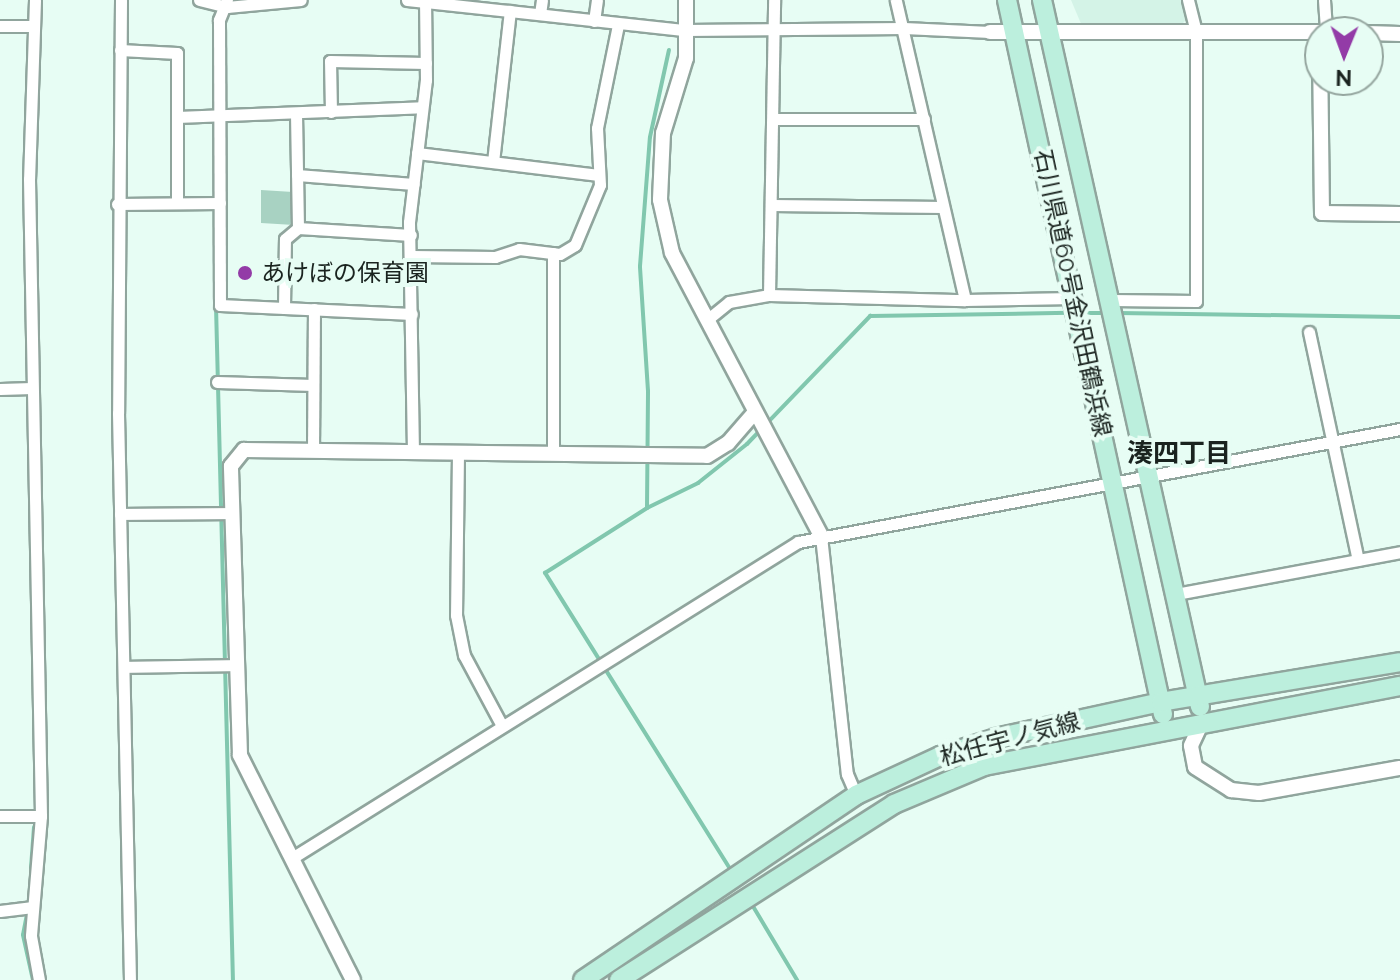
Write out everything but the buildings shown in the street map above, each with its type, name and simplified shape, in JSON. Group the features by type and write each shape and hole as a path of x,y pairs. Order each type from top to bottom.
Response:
{"main road":[{"name":"石川県道60号金沢田鶴浜線","path":"1007,0 1017,33 1167,728"},
{"name":"石川県道60号金沢田鶴浜線","path":"1042,0 1111,300 1202,722"},
{"name":"松任宇ノ気線","path":"583,980 856,795 940,756 996,738 1161,702 1400,662"},
{"name":"松任宇ノ気線","path":"619,980 754,892 927,787 1005,760 1400,686"}],"street":[{"path":"35,0 29,179 41,816 28,908 39,980"},
{"path":"121,0 117,204 130,980"},
{"path":"199,0 227,3 301,0"},
{"path":"407,0 469,4 618,25 685,30 904,28 1017,33 1304,32"},
{"path":"540,14 542,0"},
{"path":"594,21 597,0"},
{"path":"686,0 686,58 663,133 660,200 672,253 821,536 847,774 856,795"},
{"path":"769,295 774,0"},
{"path":"896,0 965,300"},
{"path":"1111,300 1196,301 1196,32 1188,0"},
{"path":"413,452 411,235 426,63 425,1"},
{"path":"227,3 219,20 220,305 412,314"},
{"path":"493,162 510,11"},
{"path":"412,256 495,257 519,249 553,253 575,245 600,185 597,128 618,25"},
{"path":"0,26 34,26"},
{"path":"120,50 177,53 177,203"},
{"path":"331,112 330,61 426,63"},
{"path":"1321,96 1322,213 1400,214"},
{"path":"177,117 422,107"},
{"path":"296,114 298,228"},
{"path":"773,119 924,119"},
{"path":"417,153 599,175"},
{"path":"297,175 414,184"},
{"path":"117,204 220,203"},
{"path":"772,205 943,207"},
{"path":"284,308 285,239 298,228 411,235"},
{"path":"553,253 553,454"},
{"path":"708,319 729,302 769,295 965,300 1073,298"},
{"path":"313,451 314,309"},
{"path":"1309,332 1358,560"},
{"path":"217,382 313,385"},
{"path":"0,389 32,388"},
{"path":"353,980 240,755 231,466 244,450 707,456 728,443 754,413"},
{"path":"292,858 501,724 798,542 1400,429"},
{"path":"458,453 456,615 464,655 501,724"},
{"path":"120,514 231,513"},
{"path":"1176,594 1400,552"},
{"path":"124,667 235,665"},
{"path":"1202,722 1191,746 1195,767 1231,790 1259,793 1400,768"},
{"path":"1167,728 1191,746"},
{"path":"0,816 41,816"},
{"path":"0,911 28,908"}],"shaded area":[{"path":"1071,0 1183,0 1188,18 1180,26 1082,26"},
{"path":"261,190 293,192 294,225 261,223"}],"waterway":[{"path":"647,508 648,391 640,266 650,137 669,50"},
{"path":"216,306 233,980"},
{"path":"732,872 545,573 647,508 698,483 747,444 870,316 1069,313"},
{"path":"1082,313 1105,313"},
{"path":"1118,313 1400,317"},
{"path":"31,868 34,827"},
{"path":"751,903 797,980"},
{"path":"28,909 23,935 33,980"}],"place":[{"name":"あけぼの保育園","path":"245,273"}],"district":[{"name":"湊四丁目","path":"1179,454"}]}
